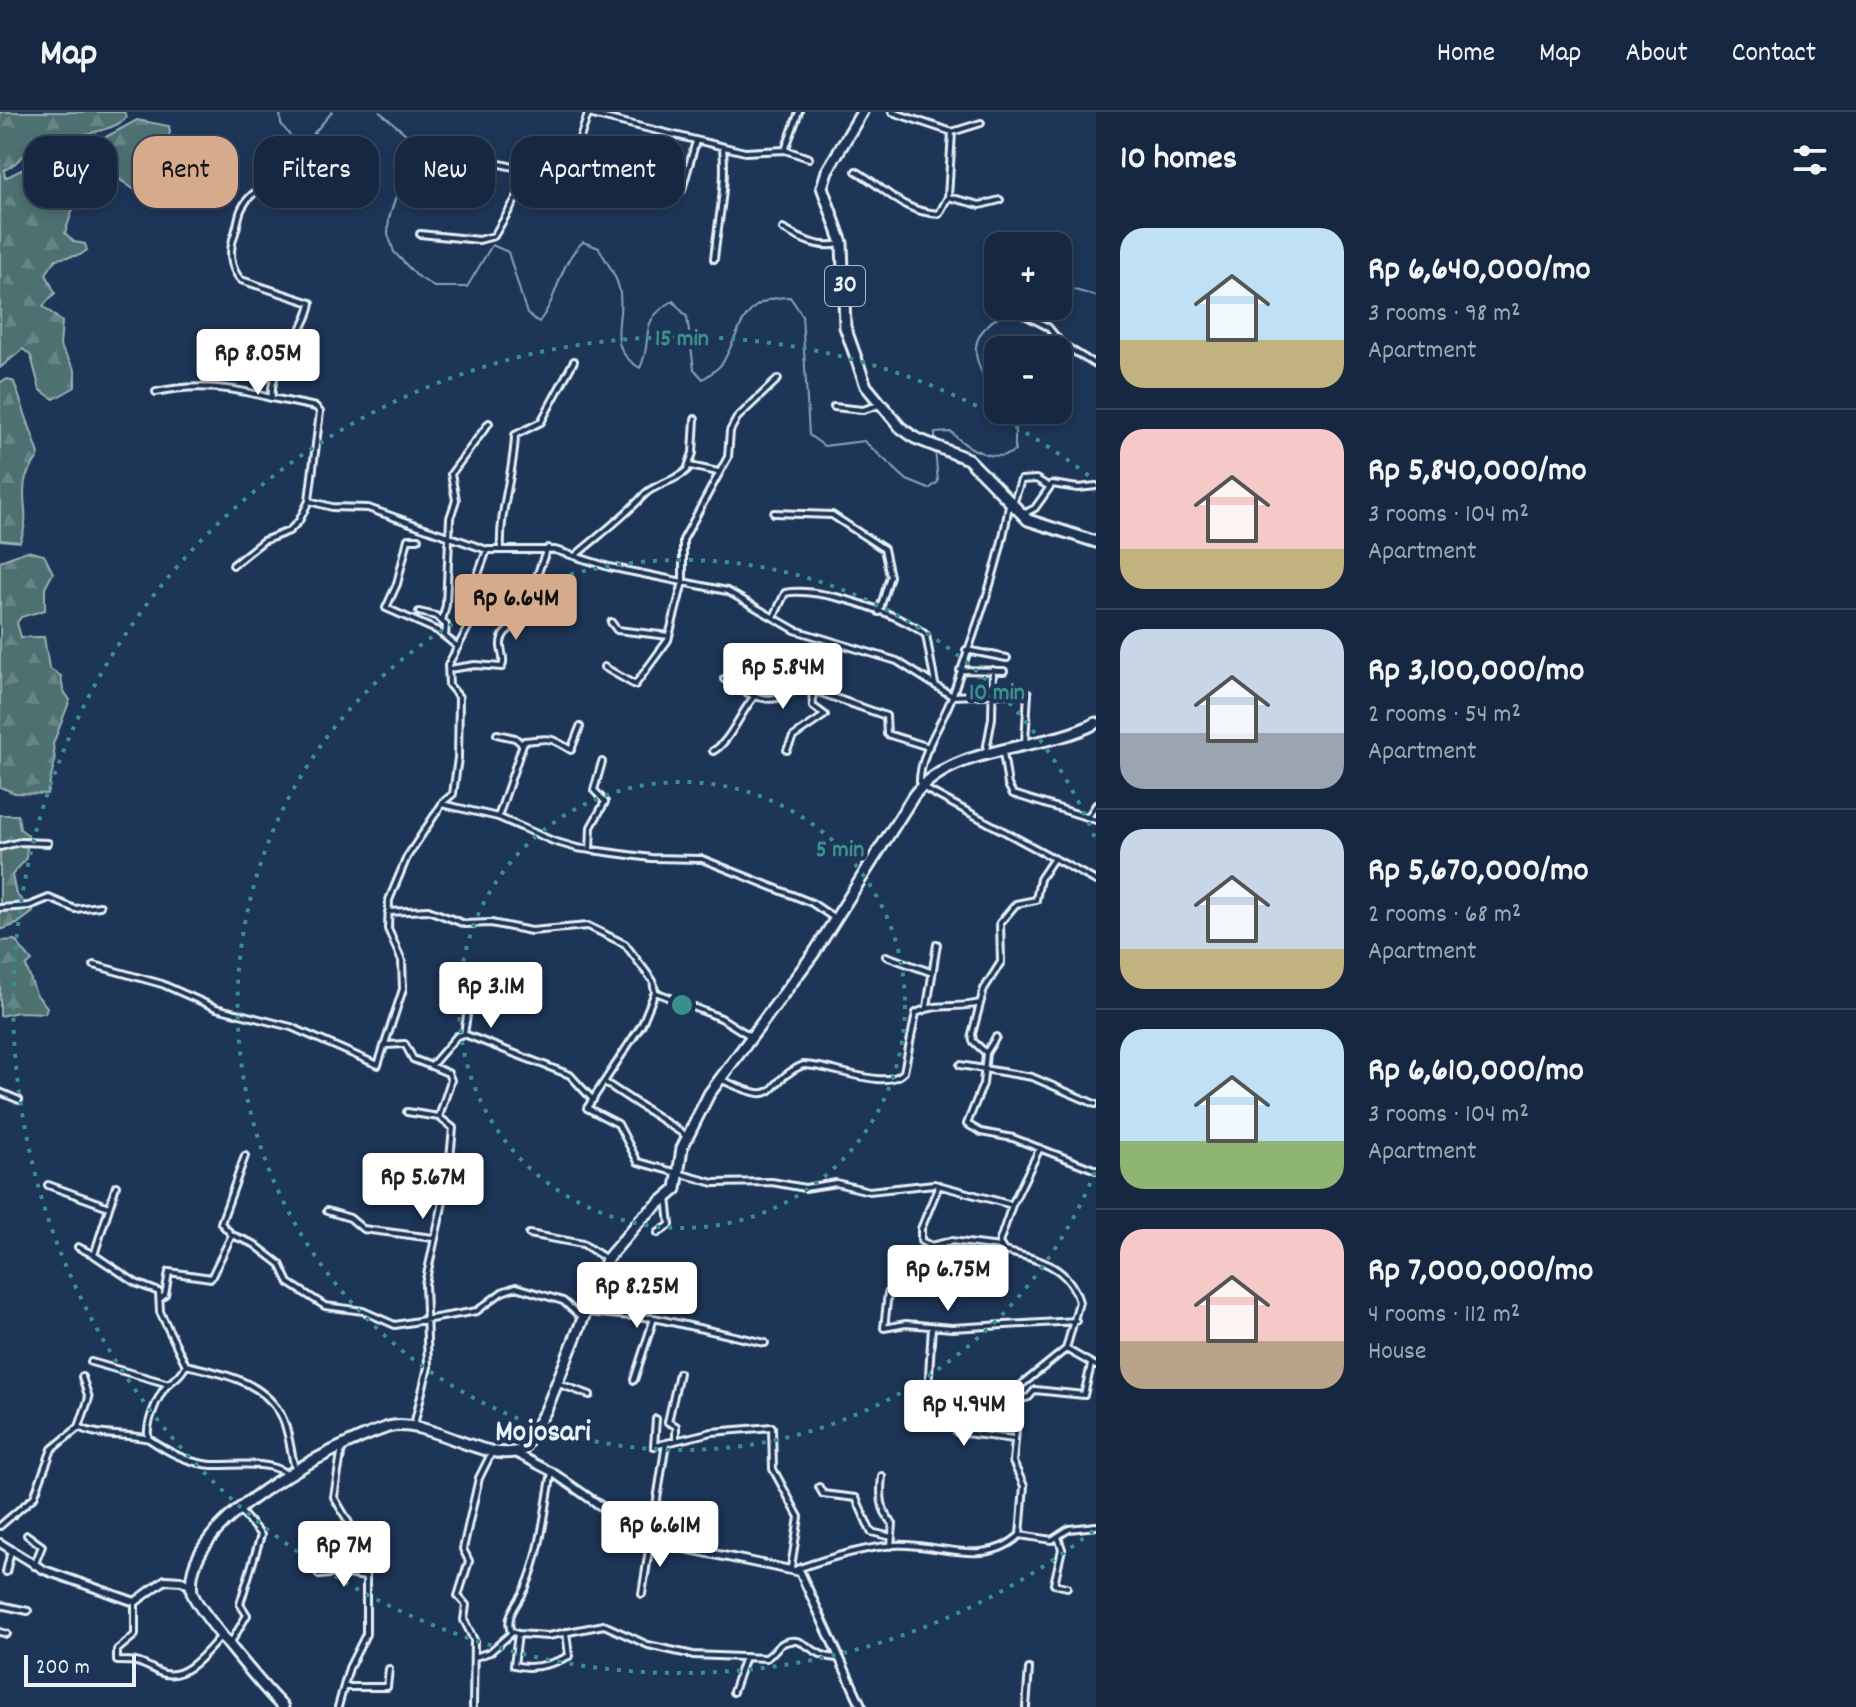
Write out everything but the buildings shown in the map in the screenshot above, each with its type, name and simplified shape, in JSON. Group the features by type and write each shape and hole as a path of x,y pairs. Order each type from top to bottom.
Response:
{"highway":[{"name":"30","path":"862,112 822,184 842,243 845,327 859,371 879,405 908,434 945,447 974,464 1021,515 1043,528 1096,542"},
{"path":"283,1707 199,1609 192,1587 194,1563 201,1549 290,1471 393,1425 413,1427 493,1450 515,1453 527,1446 586,1316 607,1259 642,1218 676,1189 681,1152 687,1136 720,1079 835,919 921,787 986,754 1096,723"}],"street":[{"path":"785,150 799,112"},
{"path":"892,112 952,132 981,123"},
{"path":"580,136 587,113 723,148 752,153 785,150 809,158"},
{"path":"856,171 885,188 908,209 939,214 948,197 952,132"},
{"path":"684,183 696,141"},
{"path":"714,259 717,218 726,190 723,148"},
{"path":"254,197 245,203 239,215 230,247 239,278 312,304 276,374 272,398"},
{"path":"948,197 980,205 1000,200"},
{"path":"420,234 479,240 494,236 511,207"},
{"path":"783,229 809,242 829,246 842,243"},
{"path":"1034,320 1048,327 1062,344 1096,365"},
{"path":"231,340 230,349 240,357 276,374"},
{"path":"501,549 504,495 515,463 515,435 541,422 574,361"},
{"path":"604,667 635,685 669,636 683,582 683,540 730,454 730,431 737,418 778,379"},
{"path":"156,392 185,387 227,388 316,407 320,412 309,501 299,521 289,531 263,541 233,565"},
{"path":"834,407 863,410 879,405"},
{"path":"575,556 608,525 636,506 643,495 668,484 690,466 695,419"},
{"path":"442,621 451,536 450,514 456,500 451,474 489,423"},
{"path":"690,466 718,472"},
{"path":"1096,486 1049,486 1036,479 1021,480 1011,504 994,580 966,650 952,696 922,764 921,787 1096,881"},
{"path":"1021,515 1035,508 1049,486"},
{"path":"309,501 330,506 368,508 487,550 548,548 609,567 731,593 795,630 897,661 952,696 1030,694 1024,744"},
{"path":"774,513 832,515 884,549 890,576 879,612"},
{"path":"418,539 408,539 397,584 385,607 445,636 458,647"},
{"path":"449,669 475,665 502,667 505,656 501,642 507,630 522,618 539,562 548,548"},
{"path":"94,965 162,984 216,1008 291,1027 333,1043 372,1065 380,1064 403,989 402,961 390,934 388,912 398,873 442,804 453,794 458,758 459,697 449,685 449,669 471,622 470,598 487,550"},
{"path":"774,617 785,593 803,591 879,612 926,635 936,686"},
{"path":"419,612 442,621 447,627 445,636"},
{"path":"611,622 617,630 669,636"},
{"path":"966,650 1007,658"},
{"path":"960,670 1004,671"},
{"path":"986,754 994,695 993,670"},
{"path":"724,679 755,695 776,699 806,686 886,716 887,734 929,747"},
{"path":"787,750 793,737 825,715 813,706 813,690"},
{"path":"713,751 726,742 736,720 755,695"},
{"path":"498,817 525,740 544,737 560,740 571,750 580,727"},
{"path":"497,734 515,738 522,744"},
{"path":"1003,750 1008,785 1013,794 1096,820"},
{"path":"590,850 591,827 605,802 594,790 602,762"},
{"path":"442,804 498,817 553,841 590,850 702,859 812,903 835,919"},
{"path":"1089,816 1096,805"},
{"path":"0,847 20,842 48,843"},
{"path":"986,1053 972,1038 980,1003 1001,962 1000,923 1016,904 1036,900 1040,879 1054,858"},
{"path":"0,908 29,906 49,898 75,909 100,906"},
{"path":"388,912 428,910 465,924 491,923 531,931 588,926 625,944 653,981 655,992 642,1024 587,1108 618,1124 638,1162 679,1176 718,1184 772,1182 800,1188 836,1183 864,1191 939,1185 1012,1205"},
{"path":"927,1007 930,972 937,944"},
{"path":"886,956 930,972"},
{"path":"469,1003 481,997 496,974 518,972"},
{"path":"453,984 455,996 469,1003"},
{"path":"655,992 721,1018 750,1036"},
{"path":"464,1034 469,1003"},
{"path":"720,1079 761,1094 770,1093 803,1065 824,1066 880,1081 896,1078 904,1072 914,1015 927,1007 980,1003"},
{"path":"431,1066 457,1036 464,1034 570,1075 593,1100"},
{"path":"996,1037 986,1053 987,1070 968,1116 969,1126 1040,1148 1096,1170"},
{"path":"386,1045 405,1044 413,1059 448,1073 451,1080 439,1117"},
{"path":"960,1065 1040,1079 1095,1104"},
{"path":"604,1082 687,1136"},
{"path":"0,1092 19,1100"},
{"path":"407,1112 439,1117 453,1128 443,1199 425,1284 428,1367 413,1427"},
{"path":"1000,1247 1012,1205 1040,1148"},
{"path":"245,1156 221,1223 232,1235 260,1248 280,1264 289,1283 325,1306 363,1311 398,1325 477,1311 502,1292 521,1287 563,1301 586,1316 654,1318 765,1343"},
{"path":"406,1175 402,1187 404,1191 443,1199"},
{"path":"48,1185 109,1207"},
{"path":"939,1185 920,1232 921,1241 931,1246 951,1241 1000,1247 1044,1262 1063,1274 1079,1300 1076,1321 1066,1349 1022,1382 1018,1397 1014,1465 1024,1489 1020,1535"},
{"path":"94,1255 116,1186"},
{"path":"658,1233 670,1225 667,1197"},
{"path":"327,1211 350,1218 363,1229 433,1238"},
{"path":"529,1234 583,1244 607,1259"},
{"path":"161,1298 165,1295 169,1272 211,1278 232,1235"},
{"path":"931,1246 910,1279 888,1293 883,1326 952,1328 1076,1321"},
{"path":"78,1247 136,1283 156,1290 161,1298 160,1312 186,1365 232,1377 260,1392 279,1412 290,1471 205,1464 171,1454 149,1439 124,1434 96,1435 79,1427"},
{"path":"634,1380 654,1318"},
{"path":"932,1326 928,1391 945,1407"},
{"path":"945,1407 946,1390 951,1388 1018,1397 1029,1397 1035,1390 1084,1395 1093,1365 1066,1349"},
{"path":"91,1362 169,1384"},
{"path":"149,1439 147,1429 169,1384 179,1379 186,1365"},
{"path":"676,1441 676,1426 668,1422 679,1373"},
{"path":"0,1526 32,1500 52,1449 79,1427 89,1398 82,1377"},
{"path":"556,1383 590,1395"},
{"path":"912,1404 945,1407 966,1415 1017,1416"},
{"path":"953,1409 957,1432 1015,1439"},
{"path":"656,1419 653,1445 750,1426 772,1427 773,1469 799,1514 794,1568"},
{"path":"642,1594 666,1443"},
{"path":"340,1705 349,1668 366,1634 366,1577 356,1535 334,1501 343,1446"},
{"path":"473,1707 474,1637 464,1618 466,1605 458,1596 469,1561 463,1549 479,1478 493,1450"},
{"path":"515,1453 552,1472 651,1541 794,1568 891,1546 980,1552 1000,1548 1020,1535 1048,1540 1069,1529 1096,1526"},
{"path":"475,1657 490,1652 511,1632 513,1606 527,1585 541,1535 552,1472"},
{"path":"882,1476 881,1498 886,1516 893,1524 891,1546"},
{"path":"819,1487 823,1494 856,1498 871,1532 892,1537"},
{"path":"230,1644 247,1615 240,1604 261,1535 241,1512"},
{"path":"27,1535 41,1543 34,1566"},
{"path":"1058,1537 1062,1549 1054,1584 1067,1587"},
{"path":"0,1543 34,1566 135,1602"},
{"path":"6,1572 11,1551"},
{"path":"794,1568 805,1578 862,1707"},
{"path":"319,1575 340,1573 366,1577"},
{"path":"135,1602 167,1579 182,1581 192,1587"},
{"path":"135,1602 135,1635 117,1650 117,1661 138,1660 161,1672 178,1671 194,1664 222,1635"},
{"path":"0,1605 28,1611"},
{"path":"511,1632 548,1636 604,1625 648,1645 693,1655 770,1657 785,1642 798,1641 817,1655 841,1658"},
{"path":"0,1632 7,1634"},
{"path":"518,1634 513,1664 530,1668 568,1658 566,1632"},
{"path":"733,1692 745,1657"},
{"path":"345,1687 387,1687 389,1669"},
{"path":"1026,1707 1029,1669"}],"green space":[{"path":"0,112 124,112 127,117 120,123 86,134 24,136 24,156 4,170 5,178 24,169 24,208 80,208 73,209 65,233 74,242 85,244 87,250 80,255 56,259 46,274 55,293 43,306 62,322 60,346 75,370 75,387 54,399 40,390 31,356 23,349 0,368"},
{"path":"137,120 169,126 169,136 133,136 133,189 117,180 117,136 108,136"},
{"path":"8,379 14,382 39,454 24,485 25,522 20,542 0,540 0,382"},
{"path":"27,551 44,555 53,573 45,588 45,610 21,617 17,623 21,637 44,637 49,668 61,676 63,690 70,700 53,744 55,761 47,794 15,793 0,787 0,561"},
{"path":"0,815 18,815 20,829 28,835 26,859 12,875 16,894 33,912 17,924 0,930"},
{"path":"15,940 32,961 26,966 36,994 47,1007 45,1013 18,1012 0,1016 0,941"}],"waterway":[{"path":"280,112 281,124 292,138 309,139 332,112"},
{"path":"380,112 406,134 408,159 389,218 388,234 394,252 416,275 434,287 467,287 492,245 508,252 527,314 539,322 568,260 583,242 599,248 618,283 621,299 619,341 629,359 640,368 650,324 654,316 673,301 687,317 694,369 703,379 721,365 753,309 774,298 790,297 802,315 809,435 824,446 864,441 907,480 929,489 938,482 935,449"},
{"path":"1072,289 1096,296"},
{"path":"984,376 976,348 979,337 994,320"},
{"path":"935,443 935,433 951,432 964,444 981,452 1007,455 1015,451 1015,431 1011,424"}],"district":[{"name":"Mojosari","path":"543,1434"}]}
